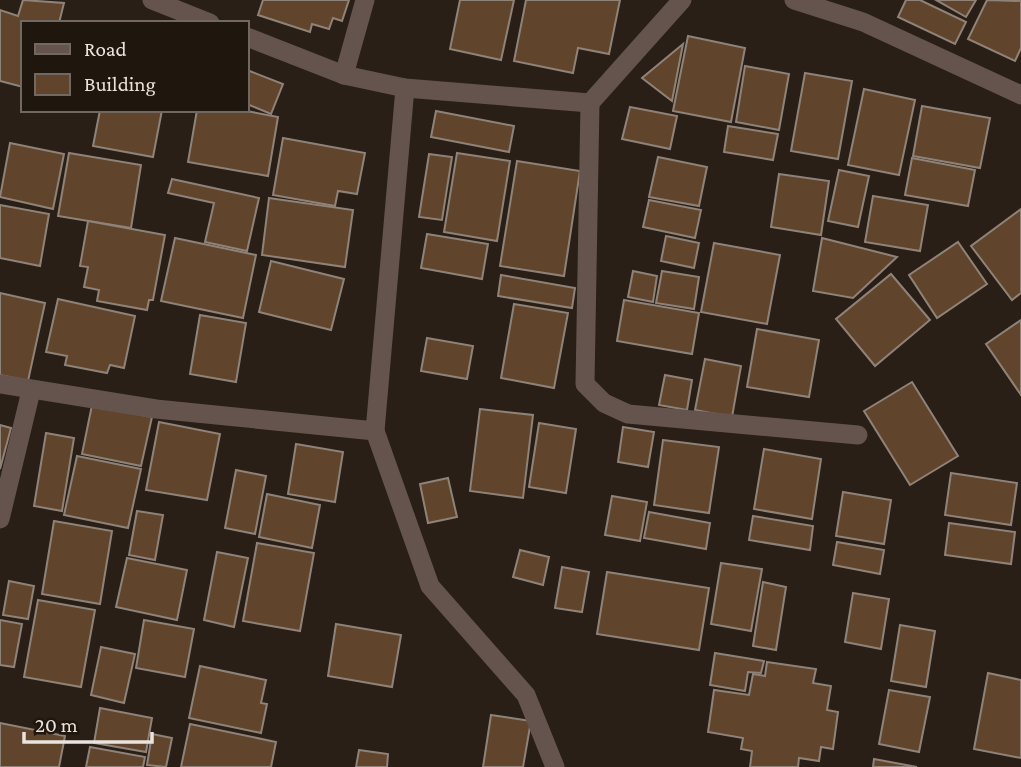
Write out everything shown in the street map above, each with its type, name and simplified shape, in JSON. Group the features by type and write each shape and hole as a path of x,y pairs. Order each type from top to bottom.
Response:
{"street":[{"path":"152,0 205,21"},
{"path":"345,75 365,0"},
{"path":"681,0 590,103 585,384 604,404 628,414 858,435"},
{"path":"794,0 863,22 1021,95"},
{"path":"248,37 345,75 405,88 590,103"},
{"path":"405,88 375,431 430,586 526,695 555,767"},
{"path":"0,384 156,409 375,431"},
{"path":"0,519 31,391"}],"building":[{"path":"23,0 64,3 60,21 21,21 21,86 0,81 0,10 18,16"},
{"path":"263,0 349,0 342,21 333,18 329,29 312,24 310,32 258,15"},
{"path":"460,0 514,0 501,60 450,49"},
{"path":"526,0 620,0 609,54 578,48 573,73 514,61"},
{"path":"906,0 920,0 966,22 955,44 898,17"},
{"path":"936,0 976,0 966,17"},
{"path":"987,0 1021,1 1021,48 1015,61 968,39"},
{"path":"688,36 745,48 731,122 673,111"},
{"path":"683,44 672,101 642,78"},
{"path":"745,66 789,74 779,130 736,122"},
{"path":"248,70 283,84 271,114 248,104"},
{"path":"805,73 852,81 838,159 791,151"},
{"path":"864,89 915,100 899,175 848,165"},
{"path":"922,106 990,118 980,168 913,156"},
{"path":"630,107 677,116 670,149 622,139"},
{"path":"248,111 278,117 268,176 188,162 197,112"},
{"path":"436,111 514,126 509,152 431,137"},
{"path":"100,112 162,112 153,157 93,146"},
{"path":"728,126 778,134 773,160 724,152"},
{"path":"283,138 365,153 357,194 338,191 335,206 273,195"},
{"path":"10,143 64,154 53,209 0,197"},
{"path":"69,153 141,165 131,228 58,216"},
{"path":"457,153 510,161 497,241 444,232"},
{"path":"429,154 452,157 442,220 419,217"},
{"path":"658,157 707,167 699,206 649,197"},
{"path":"912,158 975,170 968,206 905,195"},
{"path":"517,161 580,171 564,276 500,266"},
{"path":"839,170 869,176 858,227 828,221"},
{"path":"779,174 829,181 821,235 771,227"},
{"path":"172,179 259,198 247,251 205,242 214,203 168,193"},
{"path":"873,196 928,205 920,251 865,242"},
{"path":"269,198 353,210 345,267 262,255"},
{"path":"649,200 701,210 695,238 643,227"},
{"path":"0,205 49,214 40,266 0,258"},
{"path":"1021,209 1021,293 1012,300 971,246"},
{"path":"88,221 165,235 153,300 149,300 147,310 97,301 99,290 84,287 88,267 80,266"},
{"path":"427,234 488,244 482,279 421,268"},
{"path":"666,236 699,243 694,268 661,261"},
{"path":"175,238 256,255 243,318 161,301"},
{"path":"822,238 897,257 853,298 813,291"},
{"path":"958,242 987,284 937,318 909,275"},
{"path":"714,243 780,255 767,324 701,312"},
{"path":"271,261 344,279 331,330 259,312"},
{"path":"633,271 657,276 653,302 628,297"},
{"path":"662,271 699,277 694,309 656,303"},
{"path":"891,274 930,320 875,366 836,319"},
{"path":"501,275 575,288 572,308 498,296"},
{"path":"0,293 45,303 28,381 0,375"},
{"path":"58,299 135,316 124,368 110,365 107,373 65,365 67,356 46,352"},
{"path":"624,300 699,313 692,354 617,341"},
{"path":"514,304 568,313 554,388 501,378"},
{"path":"200,315 246,323 236,382 190,374"},
{"path":"1021,320 1021,395 986,344"},
{"path":"757,329 819,340 809,397 747,387"},
{"path":"427,338 473,346 467,379 421,371"},
{"path":"705,359 741,366 732,417 695,410"},
{"path":"665,375 692,380 687,410 659,405"},
{"path":"912,382 958,456 910,485 864,411"},
{"path":"92,405 152,417 141,466 82,454"},
{"path":"480,409 533,415 523,498 470,491"},
{"path":"159,422 220,434 207,500 146,490"},
{"path":"539,423 576,429 566,493 529,487"},
{"path":"0,425 11,428 0,469"},
{"path":"623,427 654,432 648,467 618,462"},
{"path":"46,433 74,438 62,511 34,506"},
{"path":"663,440 719,447 709,513 654,505"},
{"path":"296,444 343,452 335,502 288,494"},
{"path":"764,449 821,459 812,519 754,509"},
{"path":"77,456 141,469 128,528 64,515"},
{"path":"236,470 266,476 255,534 225,528"},
{"path":"951,473 1017,483 1011,525 945,515"},
{"path":"448,478 457,517 428,523 420,484"},
{"path":"843,492 891,500 884,544 836,536"},
{"path":"267,494 320,505 312,548 259,537"},
{"path":"612,496 647,502 640,541 605,535"},
{"path":"137,511 163,515 155,560 129,555"},
{"path":"649,512 710,523 706,549 644,538"},
{"path":"753,516 813,526 810,550 749,540"},
{"path":"54,521 112,531 100,604 42,594"},
{"path":"949,523 1015,532 1011,564 945,555"},
{"path":"837,542 884,550 880,574 833,565"},
{"path":"257,543 314,553 300,631 243,621"},
{"path":"520,550 549,557 543,585 513,577"},
{"path":"217,552 248,558 234,627 204,620"},
{"path":"127,558 187,570 177,620 116,607"},
{"path":"721,563 762,569 751,631 711,624"},
{"path":"562,567 589,572 582,612 555,608"},
{"path":"607,572 709,588 699,650 597,634"},
{"path":"9,581 34,586 28,619 3,615"},
{"path":"763,582 786,587 776,650 753,646"},
{"path":"853,593 889,599 881,649 845,642"},
{"path":"38,600 95,610 81,687 24,677"},
{"path":"0,620 22,624 14,667 0,665"},
{"path":"144,620 194,629 185,677 136,668"},
{"path":"336,624 401,635 392,687 328,676"},
{"path":"900,625 935,631 926,687 891,681"},
{"path":"101,647 135,654 124,703 91,695"},
{"path":"715,653 764,661 761,673 748,672 745,691 710,685"},
{"path":"767,662 816,669 813,683 831,686 827,710 838,712 833,749 821,747 819,761 799,758 798,767 750,767 752,751 741,749 743,738 708,732 714,690 749,695 753,674 765,676"},
{"path":"200,666 266,680 261,703 267,704 261,733 189,718"},
{"path":"988,673 1021,680 1021,758 974,749"},
{"path":"889,690 930,697 919,752 879,744"},
{"path":"100,708 152,718 146,752 94,743"},
{"path":"491,715 531,721 523,767 483,767"},
{"path":"0,723 65,736 59,767 0,767"},
{"path":"190,724 276,742 271,767 181,767"},
{"path":"152,734 172,738 166,767 147,765"},
{"path":"90,747 145,757 143,767 86,767"},
{"path":"359,750 388,754 387,767 356,767"},
{"path":"874,759 917,767 873,767"}]}
